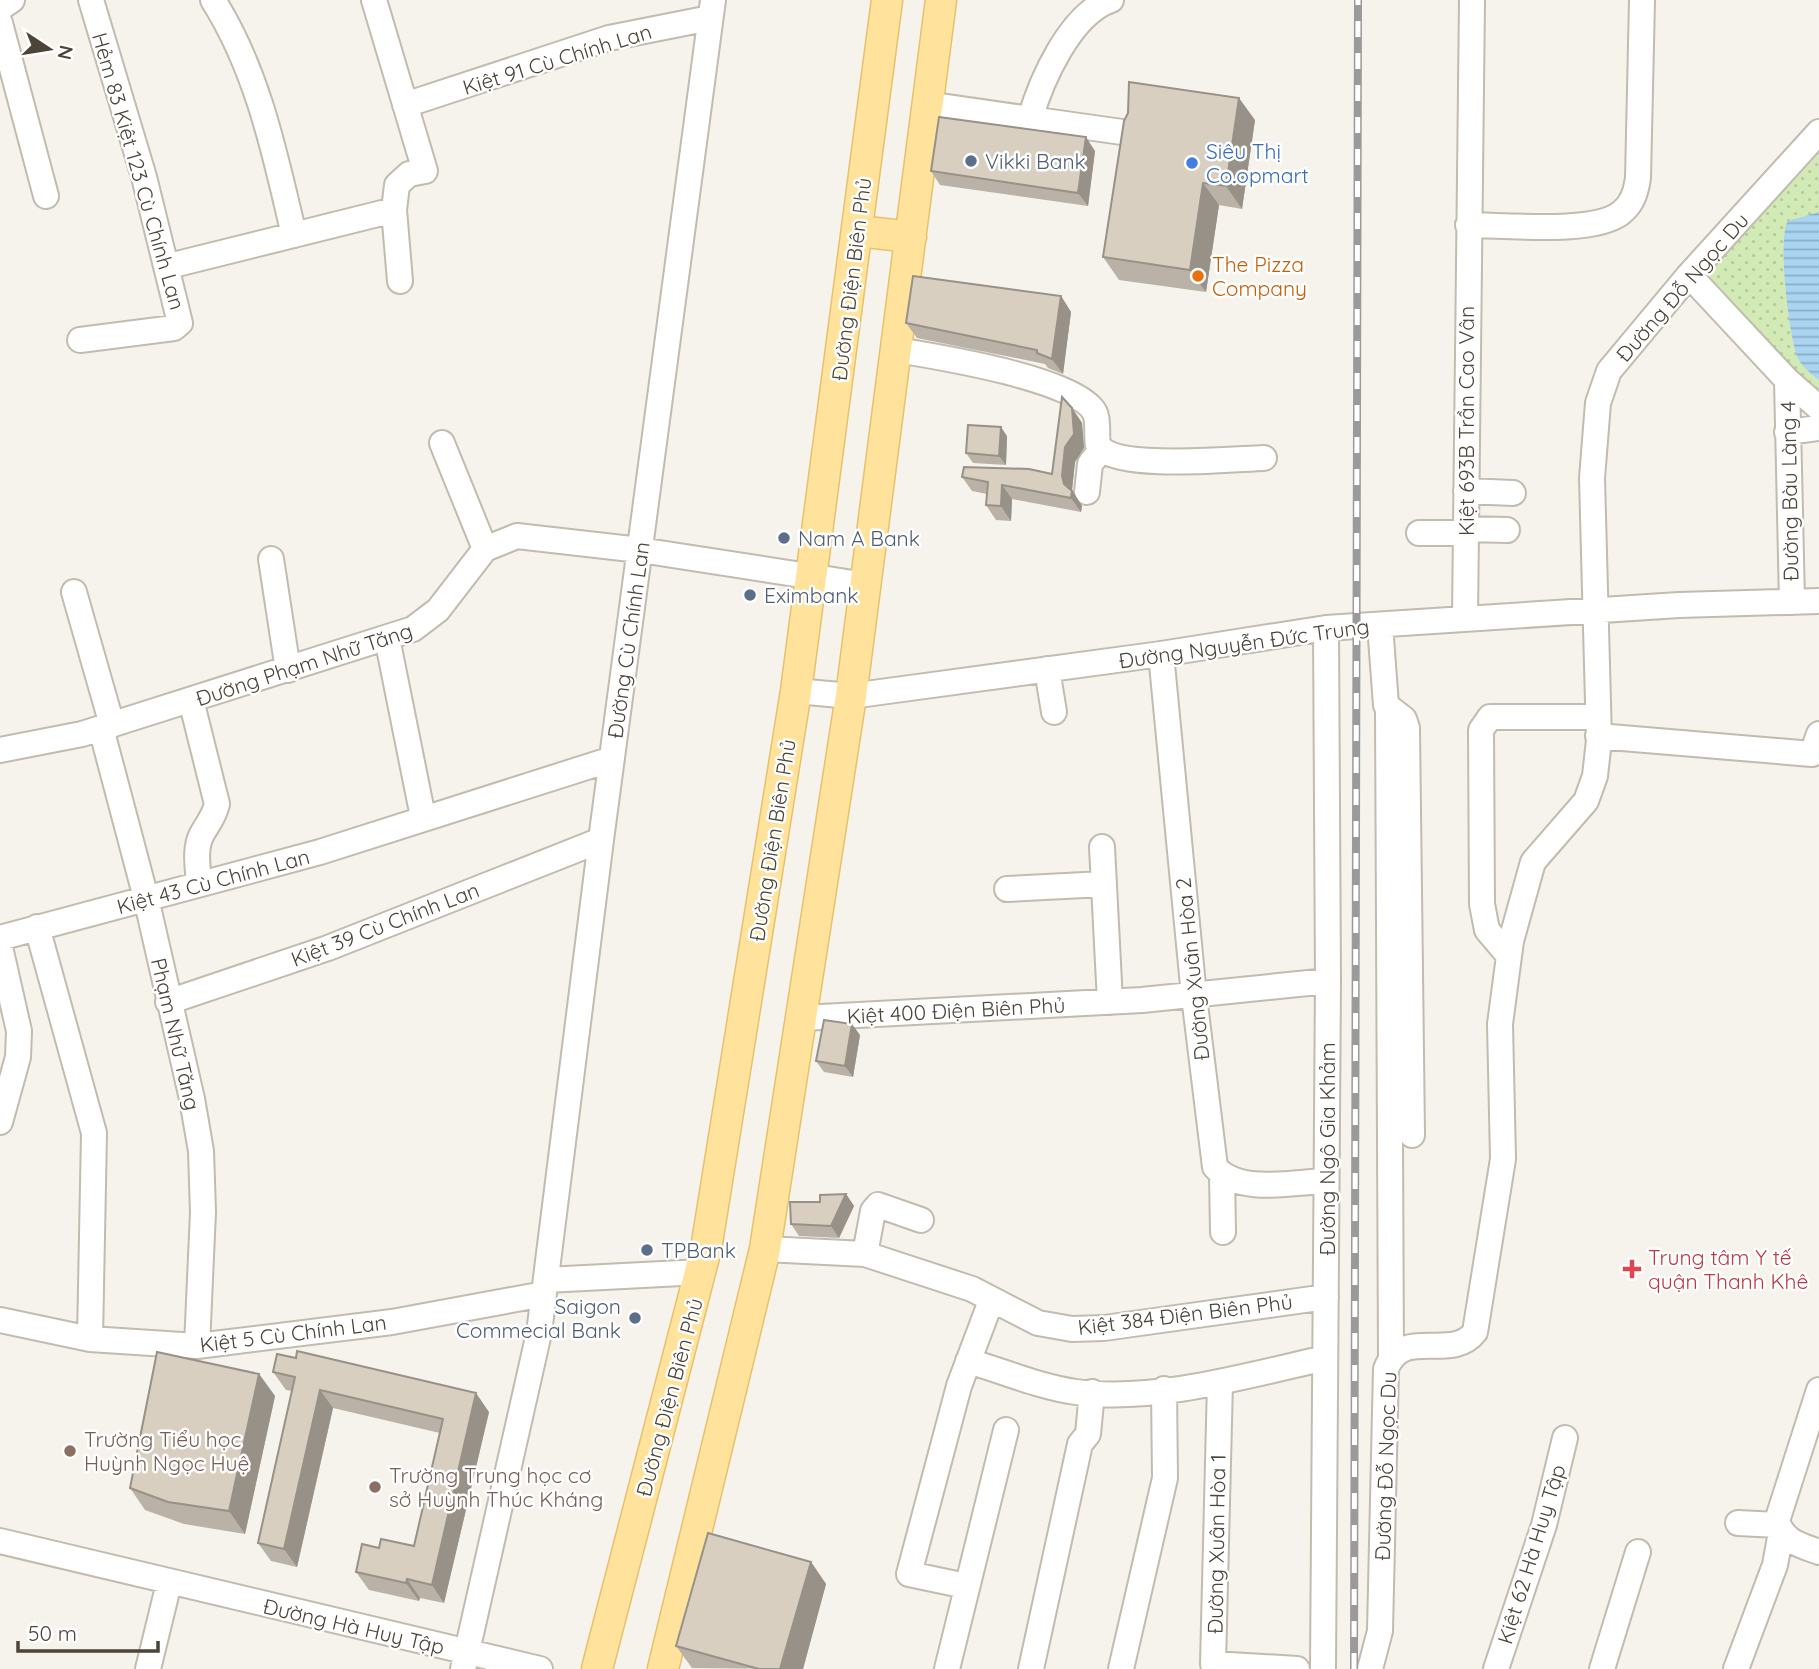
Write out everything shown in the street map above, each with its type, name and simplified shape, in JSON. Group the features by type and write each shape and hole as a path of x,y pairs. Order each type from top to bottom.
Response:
{"main road":[{"name":"Đường Điện Biên Phủ","path":"597,1669 701,1272 796,691 887,0"},
{"path":"663,1669 765,1249 851,696 941,0"},
{"path":"858,231 911,237"}],"street":[{"name":"Hẻm 83 Kiệt 123 Cù Chính Lan","path":"80,340 178,327 180,323 169,266 90,0"},
{"path":"213,0 233,32 268,125 294,235"},
{"path":"374,0 425,171 409,174 397,185 394,210 400,281"},
{"path":"1030,119 1039,88 1065,41 1100,4 1111,0"},
{"name":"Kiệt 693B Trần Cao Vân","path":"1465,618 1472,0"},
{"path":"1468,225 1584,225 1610,220 1630,203 1638,178 1642,0"},
{"path":"4,7 46,196"},
{"name":"Kiệt 91 Cù Chính Lan","path":"405,105 609,38 712,9"},
{"name":"Đường Cù Chính Lan","path":"466,1661 540,1333 601,840 712,9"},
{"path":"927,104 1129,133"},
{"name":"Đường Đỗ Ngọc Du","path":"1370,1669 1380,1631 1386,1369 1391,1356 1405,1347 1457,1345 1468,1341 1475,1332 1503,1159 1500,1024 1509,956 1533,862 1586,801 1595,776 1598,726 1592,478 1598,403 1609,371 1689,275 1819,132"},
{"path":"169,266 394,210"},
{"path":"1689,275 1787,380 1819,408"},
{"path":"897,350 974,363 1063,391 1087,403 1095,412 1096,438 1101,450 1116,457 1144,460 1264,458"},
{"name":"Đường Bàu Làng 4","path":"1787,380 1792,602"},
{"path":"1787,432 1819,428"},
{"path":"442,443 485,550"},
{"path":"1087,492 1090,464 1101,450"},
{"path":"1465,491 1513,493"},
{"path":"1419,533 1507,530"},
{"name":"Đường Phạm Nhữ Tăng","path":"0,750 106,727 423,625 485,550 495,542 517,536 640,550 866,584"},
{"path":"271,559 288,670"},
{"name":"Phạm Nhữ Tăng","path":"74,592 192,1099 201,1151 203,1212 197,1346"},
{"name":"Đường Nguyễn Đức Trung","path":"796,691 851,696 1161,654 1326,628 1465,618 1819,601"},
{"path":"1380,625 1388,709 1391,1356"},
{"name":"Đường Ngô Gia Khảm","path":"1323,1669 1328,981 1326,628"},
{"path":"387,638 423,817"},
{"name":"Đường Xuân Hòa 2","path":"1161,654 1194,996 1215,1167 1222,1175 1223,1232"},
{"path":"1047,670 1054,712"},
{"path":"191,700 217,804 213,821 202,834 197,848 199,884"},
{"path":"1388,709 1404,719 1408,728 1412,1135"},
{"path":"1509,956 1487,930 1482,904 1481,730 1484,721 1490,717 1598,726 1812,754 1819,734"},
{"name":"Kiệt 43 Cù Chính Lan","path":"0,938 320,852 612,759"},
{"name":"Kiệt 39 Cù Chính Lan","path":"168,1002 328,948 601,840"},
{"path":"1101,847 1110,1002"},
{"path":"1007,889 1104,884"},
{"path":"37,927 94,1133 90,1339"},
{"path":"0,947 19,1031 18,1057 0,1122"},
{"name":"Kiệt 400 Điện Biên Phủ","path":"802,1018 1110,1002 1328,981"},
{"path":"1222,1175 1247,1184 1326,1181"},
{"path":"865,1254 873,1211 878,1205 921,1220"},
{"name":"Kiệt 384 Điện Biên Phủ","path":"765,1249 865,1254 972,1289 1038,1323 1072,1329 1104,1328 1326,1297"},
{"path":"545,1287 701,1272"},
{"name":"Kiệt 5 Cù Chính Lan","path":"0,1320 90,1339 197,1346 392,1322 545,1287"},
{"path":"966,1586 909,1574 968,1360 991,1301"},
{"path":"968,1360 1075,1392 1092,1392 1164,1389 1220,1382 1325,1358"},
{"name":"Đường Xuân Hòa 1","path":"1220,1382 1213,1664 1297,1669"},
{"path":"1121,1669 1165,1478 1164,1389"},
{"path":"1819,1390 1777,1521 1789,1541 1819,1552"},
{"path":"1031,1669 1080,1444 1088,1434 1092,1392"},
{"path":"947,1669 1006,1430"},
{"name":"Kiệt 62 Hà Huy Tập","path":"1496,1669 1544,1525 1565,1438"},
{"path":"1738,1523 1780,1529"},
{"path":"1736,1669 1775,1565 1780,1529"},
{"name":"Đường Hà Huy Tập","path":"0,1541 466,1661 540,1669"},
{"path":"1602,1669 1638,1552"},
{"path":"148,1669 169,1583"}],"green space":[{"path":"1819,143 1819,403 1706,276"}],"water":[{"path":"1819,212 1819,380 1801,363 1794,345 1785,287 1784,246 1788,221"}],"building":[{"name":"Siêu Thị Co.opmart","path":"1129,82 1239,98 1226,186 1203,183 1190,270 1103,257 1124,121 1128,113"},
{"path":"939,117 1086,137 1078,193 931,171"},
{"path":"913,276 1061,296 1052,359 1037,353 1037,350 906,323"},
{"path":"1062,397 1072,408 1074,434 1065,447 1062,476 1064,484 1072,491 1071,498 1002,485 1001,506 986,505 988,482 962,477 964,467 1029,469 1052,474"},
{"path":"968,425 1001,427 999,456 966,453"},
{"path":"824,1020 852,1024 845,1066 816,1061"},
{"path":"846,1194 831,1226 791,1224 790,1202 820,1202 820,1195"},
{"path":"297,1351 476,1393 432,1585 407,1579 406,1583 356,1572 362,1544 379,1548 381,1539 414,1546 443,1419 320,1390 284,1549 258,1543 295,1377 273,1372 277,1354 296,1358"},
{"path":"157,1352 259,1374 229,1511 168,1502 130,1488"},
{"path":"708,1533 811,1562 780,1669 759,1669 676,1646"}],"railway":[{"path":"1354,1669 1358,0"}],"place":[{"name":"Vikki Bank","path":"971,161"},
{"name":"Siêu Thị Co.opmart","path":"1192,163"},
{"name":"The Pizza Company","path":"1198,276"},
{"name":"Nam A Bank","path":"784,538"},
{"name":"Eximbank","path":"750,595"},
{"name":"TPBank","path":"647,1250"},
{"name":"Trung tâm Y tế quận Thanh Khê","path":"1632,1269"},
{"name":"Saigon Commecial Bank","path":"635,1318"},
{"name":"Trường Tiểu học Huỳnh Ngọc Huệ","path":"70,1451"},
{"name":"Trường Trung học cơ sở Huỳnh Thúc Kháng","path":"375,1487"}]}
